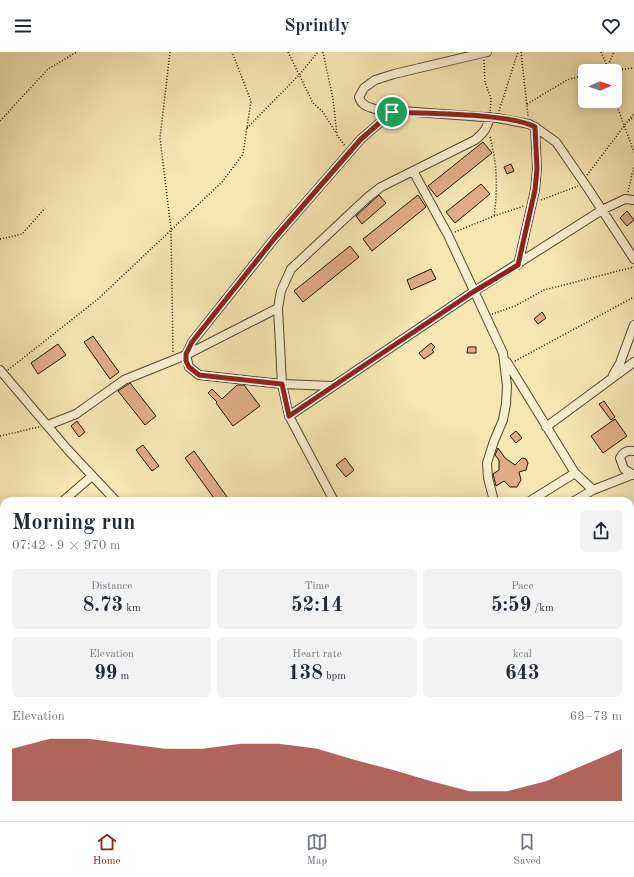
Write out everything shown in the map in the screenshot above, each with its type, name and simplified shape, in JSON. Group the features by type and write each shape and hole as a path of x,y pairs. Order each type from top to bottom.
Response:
{"street":[{"path":"484,53 394,74 368,84 360,92 360,102 375,110 493,118 532,125 556,142 634,259"},
{"path":"333,386 282,384 199,375 189,367 186,354 192,342 274,239 374,126 392,112"},
{"path":"332,497 289,416 282,384 278,308 281,291 291,269 368,197 381,187 475,140 482,135 493,118"},
{"path":"518,265 532,203 537,169 532,125"},
{"path":"413,171 448,235 473,292 508,364 575,473 593,490"},
{"path":"289,416 473,292 518,265 602,210 630,199 634,195"},
{"path":"48,426 76,414 124,380 186,354 278,308"},
{"path":"610,380 620,364 634,325"},
{"path":"493,497 488,478 487,463 490,451 503,420 506,404 507,386 503,354"},
{"path":"546,427 634,362"},
{"path":"2,372 92,476 112,497"},
{"path":"634,451 628,451 620,458 624,469 634,474"},
{"path":"536,497 575,473"},
{"path":"581,497 593,490 634,474"},
{"path":"68,497 92,476"}],"path":[{"path":"0,121 48,69 77,52"},
{"path":"170,52 160,138 171,229 173,360"},
{"path":"2,372 98,299 222,182 243,154 246,129 252,101 232,52"},
{"path":"288,52 314,103 323,112 336,135 350,152"},
{"path":"246,129 299,75 318,52"},
{"path":"323,52 333,99 336,135"},
{"path":"520,52 527,104 532,125"},
{"path":"493,118 520,52"},
{"path":"601,52 606,64"},
{"path":"609,64 614,52"},
{"path":"484,53 485,82 491,99 493,118"},
{"path":"622,69 634,68"},
{"path":"527,104 567,80 578,77"},
{"path":"618,108 626,125 634,152"},
{"path":"448,235 494,216 579,186 634,113"},
{"path":"626,125 634,117"},
{"path":"487,127 495,156 496,200 494,216"},
{"path":"630,199 634,166"},
{"path":"0,239 22,234 45,208"},
{"path":"485,317 515,306 544,290 634,267"},
{"path":"508,364 634,297"},
{"path":"0,436 27,428 48,426"}],"building":[{"path":"483,142 492,153 437,197 428,186"},
{"path":"511,164 514,171 507,174 504,167"},
{"path":"481,184 490,194 455,223 446,212"},
{"path":"379,195 386,203 362,224 356,216"},
{"path":"418,195 426,207 372,251 363,239"},
{"path":"627,211 634,220 627,226 620,218"},
{"path":"350,246 359,257 303,302 294,291"},
{"path":"431,269 436,279 411,290 407,280"},
{"path":"542,312 546,318 538,324 534,319"},
{"path":"93,336 119,372 110,379 84,342"},
{"path":"431,343 435,347 432,350 434,352 424,359 419,353"},
{"path":"58,344 66,355 38,374 31,363"},
{"path":"468,347 476,347 476,353 467,353"},
{"path":"130,383 156,416 145,425 118,391"},
{"path":"237,385 244,385 260,406 233,426 216,403 217,402 208,393 212,389 222,399"},
{"path":"604,401 615,417 611,420 599,404"},
{"path":"615,419 627,436 603,453 591,436"},
{"path":"77,421 85,432 79,437 71,426"},
{"path":"516,431 522,438 516,443 510,436"},
{"path":"143,445 159,466 152,471 136,450"},
{"path":"498,448 505,458 515,465 522,458 526,459 528,463 526,470 519,472 521,480 517,487 510,487 504,481 496,486 493,474 499,470 499,460 495,455"},
{"path":"194,451 227,497 213,497 185,458"},
{"path":"345,458 354,470 346,477 336,465"}],"route":[{"path":"392,112 497,118 529,124 535,127 537,169 535,190 518,265 473,292 289,416 284,399 282,384 211,377 199,375 194,372 186,361 186,354 192,342 274,239 361,139 374,126 392,112"}]}
